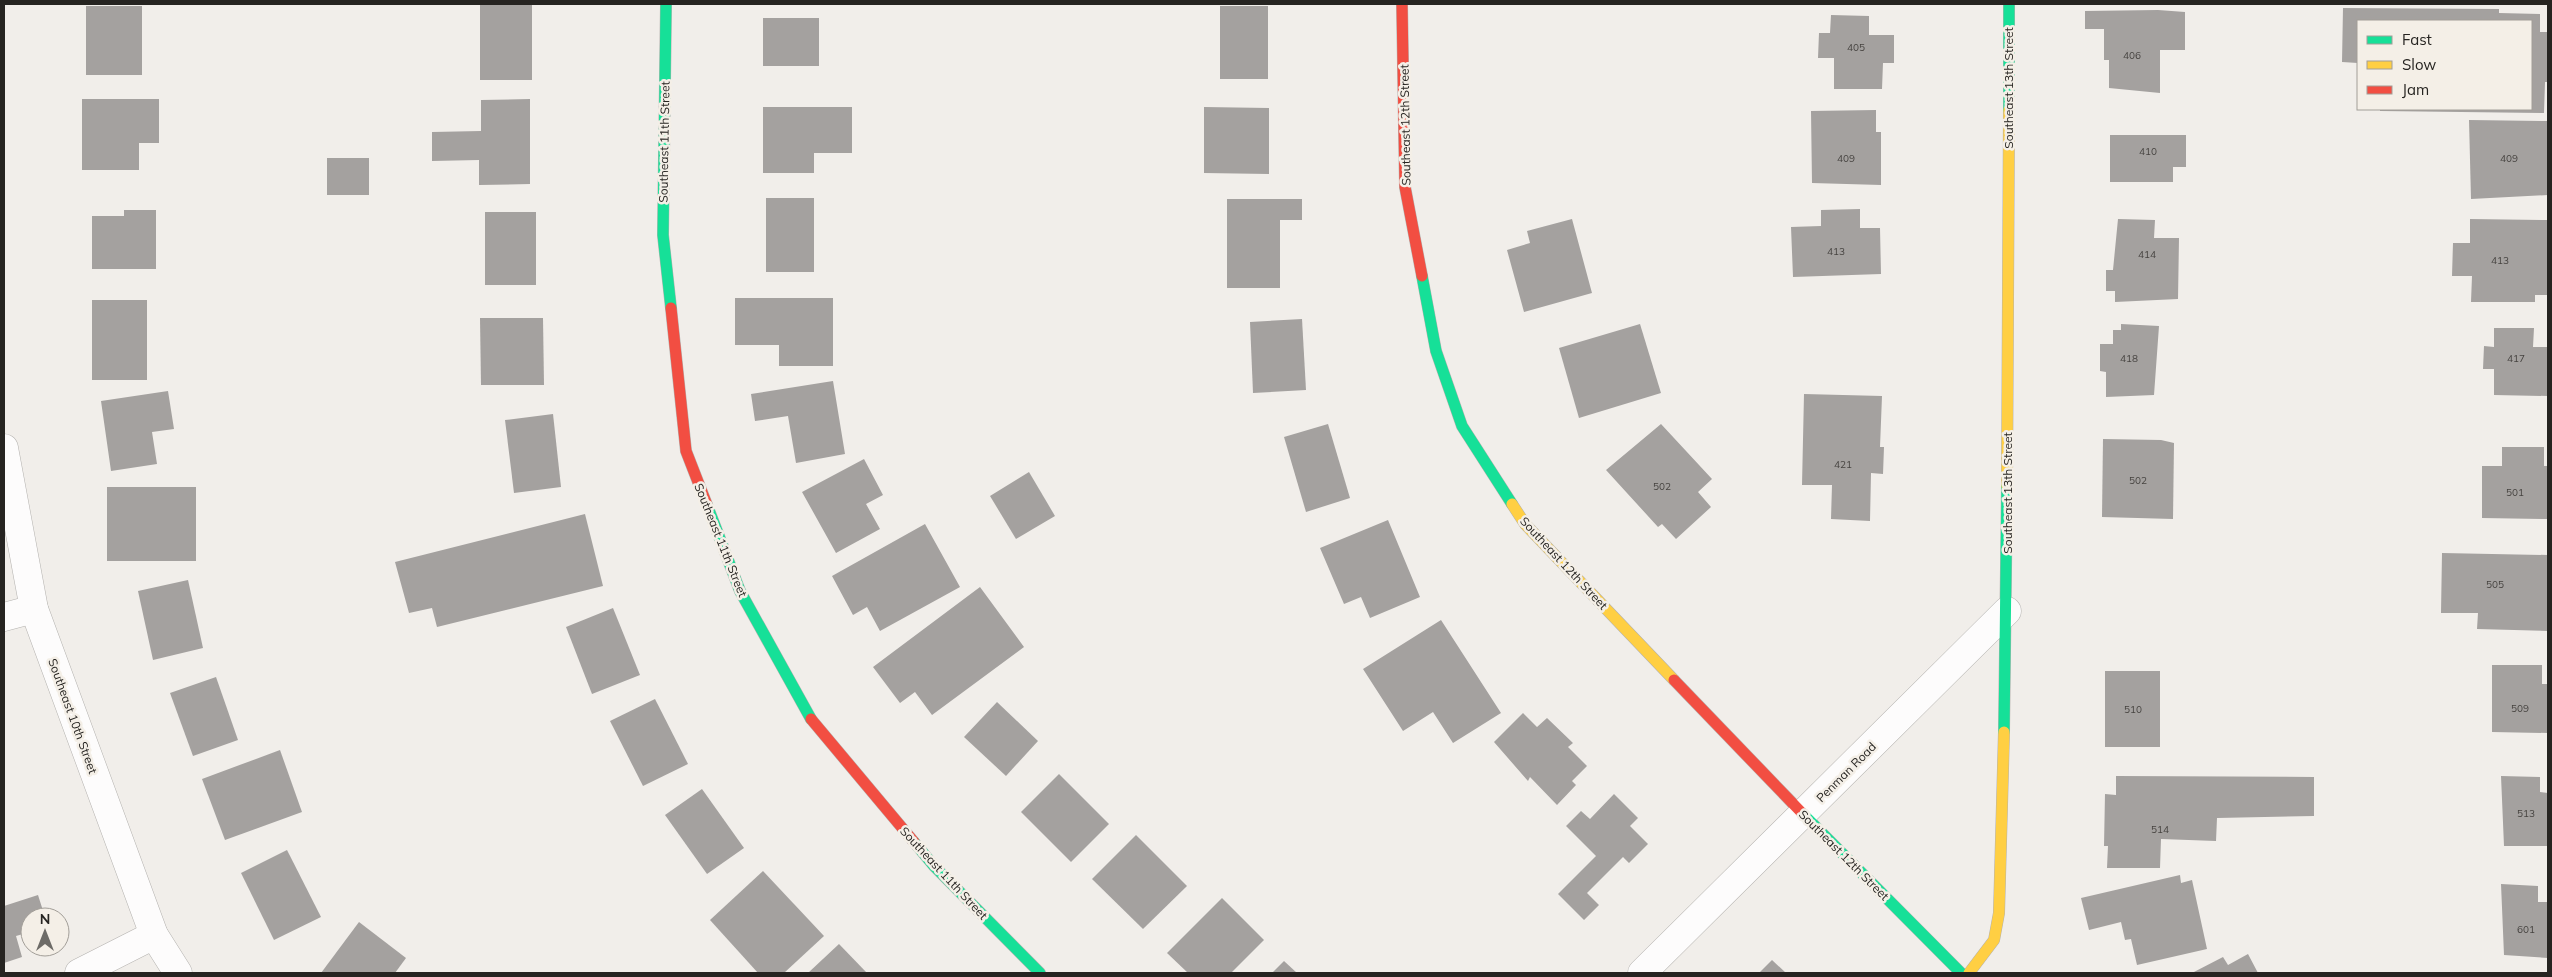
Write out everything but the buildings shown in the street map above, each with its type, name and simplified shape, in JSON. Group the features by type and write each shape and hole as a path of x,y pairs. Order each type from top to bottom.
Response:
{"street":[{"name":"Southeast 11th Street","path":"666,4 663,235 686,451 740,591 812,722 934,866 1040,973"},
{"name":"Southeast 12th Street","path":"1402,4 1405,187 1436,351 1462,426 1525,524 1803,814 1961,973"},
{"name":"Southeast 13th Street","path":"1969,973 1994,940 1999,913 2007,611 2008,4"},
{"name":"Southeast 10th Street","path":"4,448 34,610 154,935 178,973"},
{"path":"4,617 34,610"},
{"name":"Penman Road","path":"1642,973 2007,611"},
{"path":"79,973 154,935"}],"traffic: fast":[{"path":"666,4 663,235 671,308"},
{"path":"2009,4 2009,110"},
{"path":"1422,276 1436,351 1462,426 1512,504"},
{"path":"2004,732 2007,486"},
{"path":"707,505 740,591 811,719"},
{"path":"1802,813 1961,973"},
{"path":"914,842 934,866 1040,973"}],"traffic: slow":[{"path":"2007,486 2009,110"},
{"path":"1512,504 1525,524 1674,680"},
{"path":"1969,973 1994,940 1999,913 2004,732"}],"traffic: jam":[{"path":"1402,4 1405,187 1422,276"},
{"path":"671,308 686,451 707,505"},
{"path":"1674,680 1802,813"},
{"path":"811,719 914,842"}]}
